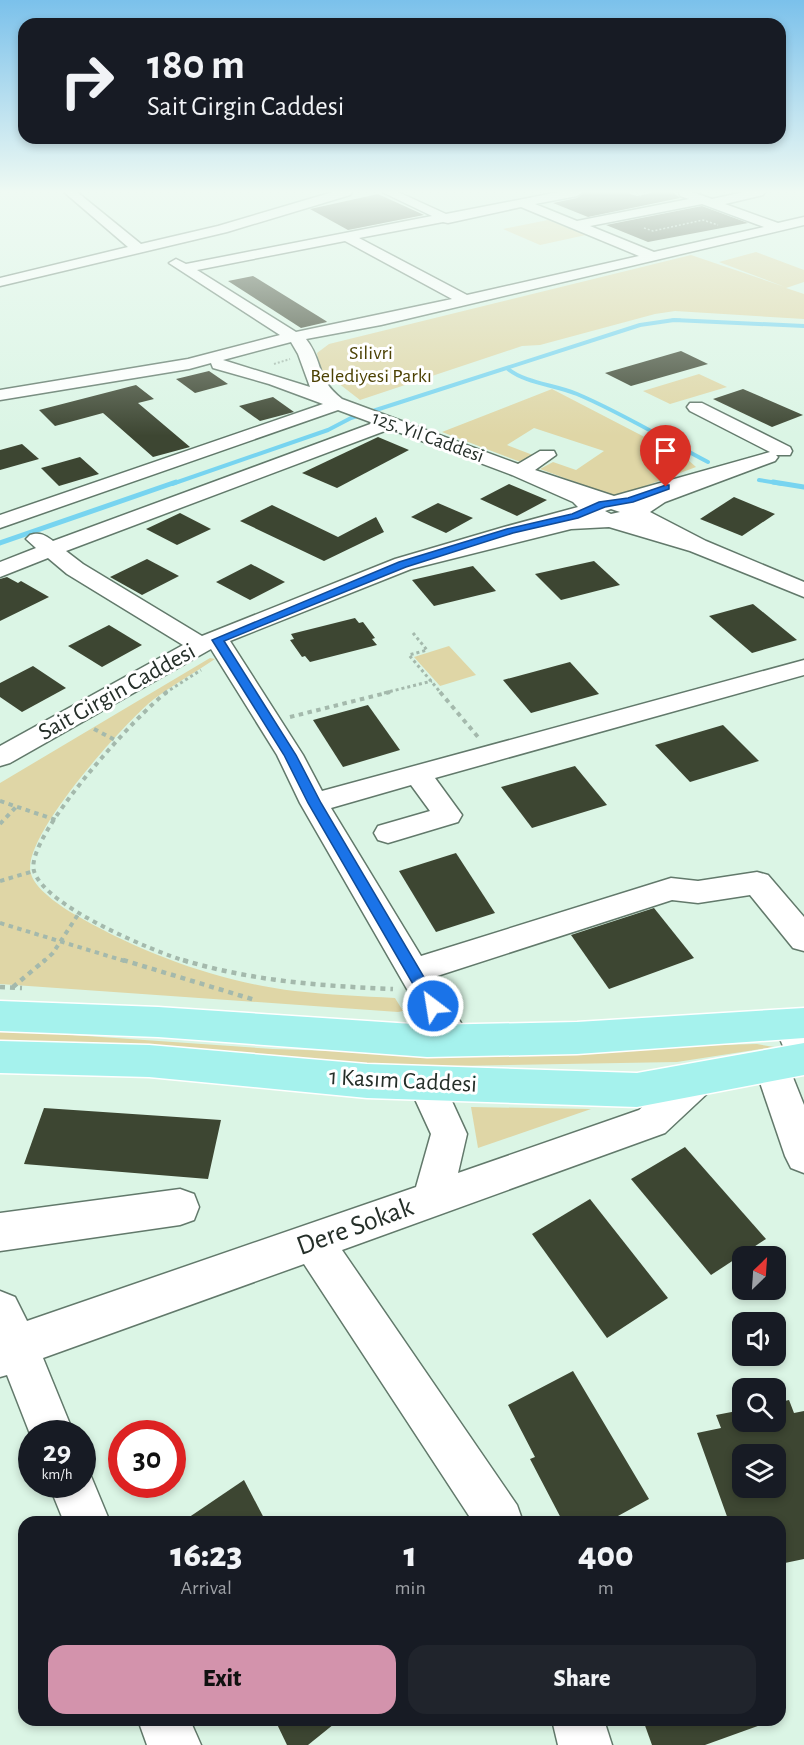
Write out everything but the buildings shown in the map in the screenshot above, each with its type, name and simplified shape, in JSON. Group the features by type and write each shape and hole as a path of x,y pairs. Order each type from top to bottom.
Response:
{"main road":[{"name":"1 Kasım Caddesi","path":"6,998 158,1022 427,1041 577,1038 795,1046"},
{"name":"1 Kasım Caddesi","path":"0,1058 149,1061 367,1081 426,1084 637,1090 699,1078 795,1046"}],"street":[{"path":"0,282 39,273"},
{"path":"191,273 274,347"},
{"path":"415,273 465,300"},
{"path":"189,364 244,363 274,347 301,346 381,320 582,273"},
{"path":"0,394 189,364 252,348 301,346 381,320"},
{"path":"301,346 311,375 326,397 337,403"},
{"path":"244,363 243,354 252,348"},
{"path":"244,363 275,380"},
{"path":"219,364 275,380"},
{"name":"125. Yıl Caddesi","path":"275,380 519,471 804,590"},
{"path":"5,520 325,410 337,403"},
{"path":"696,407 775,454 804,443"},
{"path":"0,570 390,423"},
{"name":"Sait Girgin Caddesi","path":"10,751 207,651 403,564 511,531 575,516 590,509 611,511 622,520 633,511 658,498 775,454"},
{"name":"Sait Girgin Caddesi","path":"403,564 571,524 611,511 630,500 684,481 775,454"},
{"path":"519,471 547,455"},
{"name":"125. Yıl Caddesi","path":"519,471 580,498 590,509"},
{"name":"125. Yıl Caddesi","path":"633,511 698,546"},
{"path":"5,520 51,549 75,569 207,651 270,722 290,755 314,803 398,984 454,1041"},
{"path":"314,803 804,667"},
{"path":"0,777 19,766 10,751"},
{"path":"388,832 448,815 418,775"},
{"path":"398,984 671,889 698,892 758,882 804,939"},
{"path":"795,1046 804,1156"},
{"name":"Dere Sokak","path":"6,1338 313,1242 652,1122 699,1078"},
{"path":"426,1084 449,1134 432,1200"},
{"path":"0,1232 180,1207"},
{"path":"313,1242 496,1516"},
{"path":"6,1338 45,1420"},
{"path":"77,1498 85,1516"},
{"path":"166,1726 174,1745"},
{"path":"580,1726 585,1745"}],"path":[{"path":"413,633 427,650 409,656 492,754"},
{"path":"207,651 115,740 89,771 38,847 34,871 53,895 79,912 136,942 209,967 257,979 309,985 398,984"},
{"path":"270,722 432,681"},
{"path":"85,726 104,732 115,740"},
{"path":"0,801 56,820"},
{"path":"0,824 17,806"},
{"path":"0,881 34,871"},
{"path":"6,998 62,942 79,912"},
{"path":"0,923 262,1004 249,1004"},
{"path":"0,988 6,998"},
{"path":"6,998 24,988"},
{"path":"6,998 29,992"}],"green space":[{"name":"Silivri Belediyesi Parkı","path":"616,273 745,273 785,287 749,273 804,273 804,282 786,288 804,294 804,319 675,311 655,314 540,345 522,346 360,400 320,369 317,353 329,344"},
{"path":"699,374 727,387 670,404 643,391"},
{"path":"552,389 687,459 696,467 616,497 540,469 553,462 576,470 604,451 534,428 507,445 538,457 526,464 442,432"},
{"path":"449,646 476,675 440,686 414,657"},
{"path":"210,658 215,659 161,694 140,712 77,782 41,835 32,857 31,874 34,880 52,899 75,915 131,944 185,965 267,987 320,994 395,998 403,1011 0,984 0,783"},
{"path":"0,1030 273,1049 396,1053 757,1044 774,1047 677,1062 398,1067 130,1045 0,1040"},
{"path":"471,1107 591,1109 478,1148"}],"waterway":[{"path":"172,484 328,430 351,418 640,325 674,320"},
{"path":"674,320 680,320"},
{"path":"674,320 804,326"},
{"path":"508,369 523,378 569,391 594,401 708,462"},
{"path":"759,480 783,484"},
{"path":"0,543 176,482"},
{"path":"773,482 804,487"}],"route":[{"path":"433,1006 314,803 290,755 218,640 403,564 511,531 575,516 603,504 630,500 666,487"}]}
